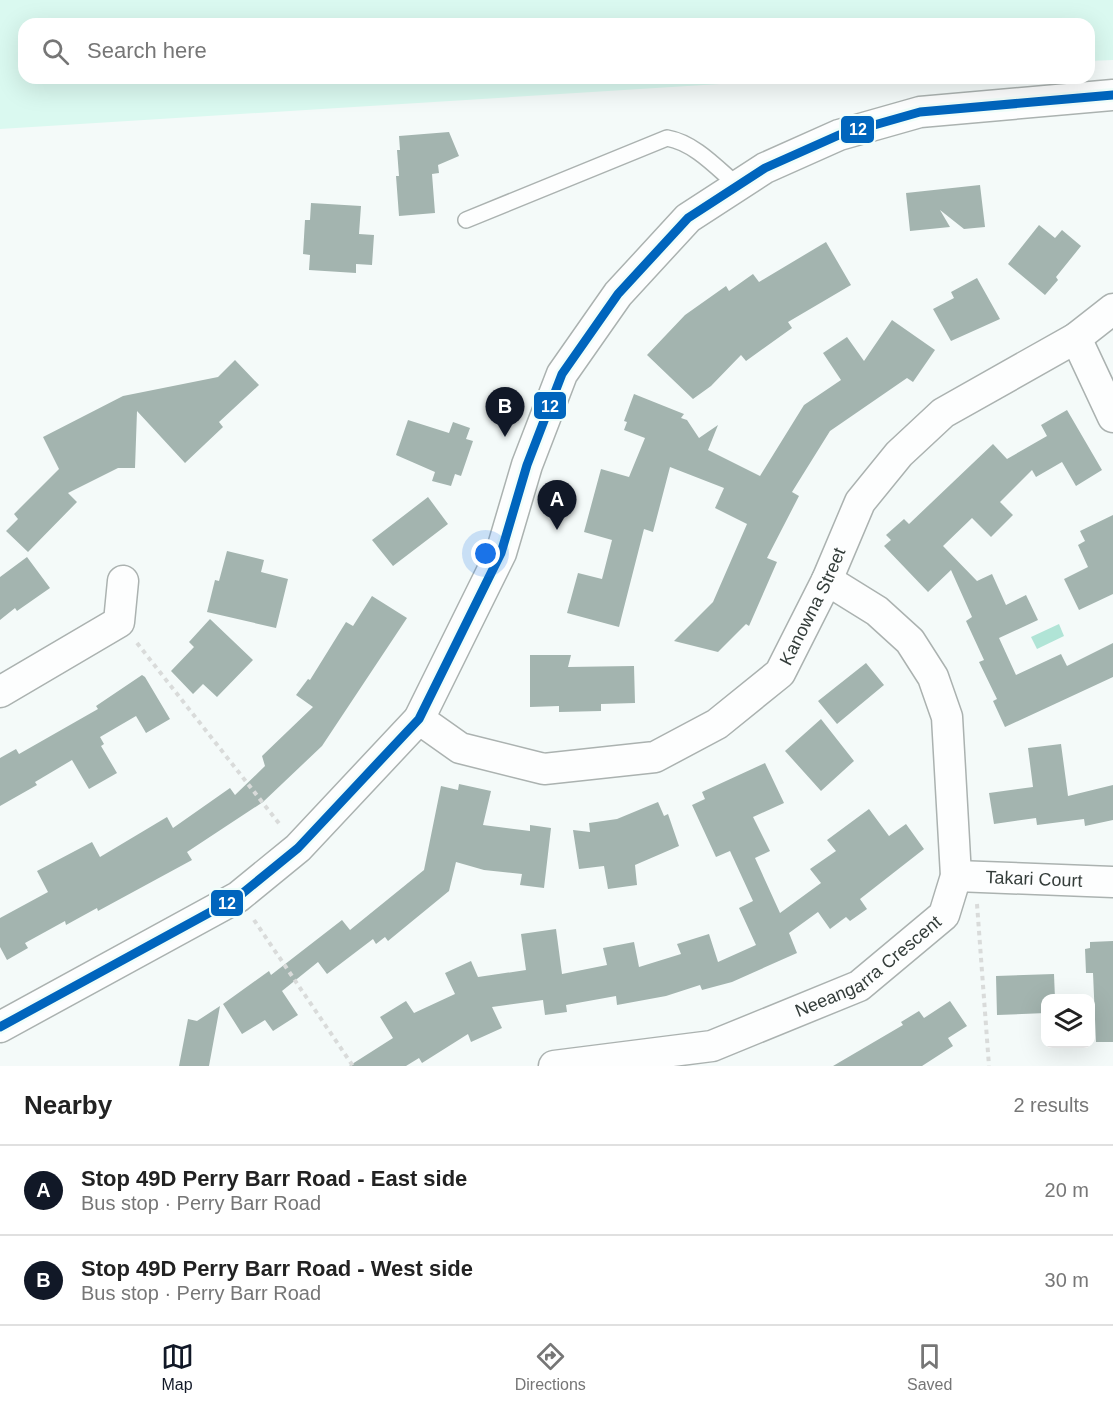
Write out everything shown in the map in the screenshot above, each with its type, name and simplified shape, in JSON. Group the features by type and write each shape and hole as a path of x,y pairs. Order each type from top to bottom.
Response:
{"street":[{"path":"0,1027 238,897 298,848 419,719 501,553 527,465 562,374 618,294 688,218 765,168 839,135 920,112 1113,95"},
{"name":"Kanowna Street","path":"419,719 460,748 544,769 655,757 717,724 780,673 827,580 860,502 899,454 943,413 1076,338 1113,309"},
{"path":"1076,338 1113,417"},
{"name":"Neeangarra Crescent","path":"554,1066 712,1046 859,986 944,915 966,876 947,717 933,677 910,641 877,611 827,580"},
{"path":"0,692 119,622 123,581"},
{"name":"Takari Court","path":"966,876 1113,882"}],"lane":[{"path":"466,220 667,138 681,141 692,147 738,186"}],"path":[{"path":"119,622 298,848"},
{"path":"966,876 988,1066"},
{"path":"238,897 353,1066"}],"shaded area":[{"path":"0,0 1113,0 1113,60 1095,61 1095,18 18,18 18,84 722,84 0,129"},
{"path":"1059,624 1064,636 1037,649 1031,637"}],"building":[{"path":"449,132 459,156 438,165 439,173 432,174 435,213 399,216 396,176 399,176 397,150 400,150 399,136"},
{"path":"980,185 985,227 964,229 940,210 950,227 910,231 906,193"},
{"path":"311,203 361,206 359,234 374,235 372,265 356,264 356,273 309,270 310,255 303,254 305,220 310,220"},
{"path":"1039,225 1055,238 1062,230 1081,246 1045,295 1008,264"},
{"path":"826,242 851,285 788,322 792,328 746,361 741,355 711,386 693,399 647,355 685,315 726,286 729,291 753,274 759,282"},
{"path":"977,278 1000,319 951,341 933,309 954,298 951,292"},
{"path":"892,320 935,350 913,382 907,378 830,431 792,492 799,496 767,558 777,562 749,626 746,624 718,652 674,641 713,602 747,524 715,508 724,488 670,467 653,532 644,529 619,627 567,613 578,573 602,579 612,540 584,532 601,469 629,477 645,438 624,430 627,422 624,421 634,394 684,414 681,418 687,420 699,438 718,425 708,450 760,476 804,405 841,380 823,353 847,337 864,361"},
{"path":"235,360 259,385 219,422 223,427 185,463 137,411 135,468 118,468 68,493 77,502 28,552 6,531 18,519 14,514 59,469 43,437 123,396 218,377"},
{"path":"1067,410 1102,470 1076,486 1062,462 1036,477 1032,470 1000,502 1013,515 991,537 972,518 943,546 977,581 992,574 1006,605 1026,595 1038,620 999,638 1016,675 1061,654 1067,666 1113,643 1113,677 1005,727 993,701 997,699 979,662 984,660 966,621 972,617 951,570 928,592 884,546 891,540 886,535 904,519 909,524 993,444 1007,459 1047,436 1041,425"},
{"path":"408,420 449,433 453,422 470,428 466,439 473,441 461,476 455,474 451,486 432,481 435,472 396,455"},
{"path":"428,497 448,524 393,566 372,540"},
{"path":"1113,515 1113,594 1079,610 1064,579 1088,567 1078,545 1085,541 1080,531"},
{"path":"227,551 264,560 261,572 288,579 276,628 207,612 215,580 219,581"},
{"path":"27,557 50,588 17,611 15,608 0,620 0,577"},
{"path":"372,596 407,618 322,746 263,802 187,852 192,860 98,911 97,908 66,925 65,921 25,943 28,948 7,960 0,947 0,918 48,892 37,871 92,842 100,857 167,817 173,828 230,788 235,795 265,766 262,756 313,707 296,695 308,679 310,680 346,622 353,626"},
{"path":"210,619 253,660 217,697 203,684 193,694 171,671 194,647 189,642"},
{"path":"530,655 571,655 568,667 634,666 635,703 601,704 601,711 559,712 559,706 530,707"},
{"path":"866,663 884,685 837,724 818,701"},
{"path":"142,675 170,719 146,733 136,716 100,737 104,744 101,746 117,773 89,789 72,760 35,782 37,785 0,806 0,758 16,749 19,754 98,709 96,706"},
{"path":"821,719 854,761 821,791 785,751"},
{"path":"1061,744 1068,796 1113,785 1113,820 1085,826 1084,819 1037,825 1036,818 994,824 989,793 1033,787 1028,748"},
{"path":"765,763 784,803 753,817 770,851 755,858 780,913 821,883 810,869 836,851 827,840 869,809 889,836 906,824 924,849 860,899 867,909 850,921 846,917 830,929 818,912 789,933 797,953 732,982 702,990 700,985 666,996 617,1005 616,996 566,1005 567,1012 545,1015 543,1000 492,1007 502,1028 471,1042 468,1034 422,1063 419,1058 406,1066 349,1066 393,1038 380,1017 406,1001 414,1013 455,994 445,973 471,961 478,977 526,970 521,934 556,929 562,974 607,965 603,948 634,942 639,967 681,954 677,944 709,934 718,962 756,945 739,908 753,901 730,851 716,857 692,805 705,799 702,792"},
{"path":"459,784 491,791 483,825 530,831 530,825 551,828 544,888 520,885 522,874 484,870 456,862 449,891 388,941 385,937 376,944 373,939 327,974 318,962 282,991 298,1015 273,1031 265,1020 242,1034 223,1004 269,971 271,975 342,920 350,930 424,870 441,786 458,790"},
{"path":"658,802 664,816 668,814 679,846 635,865 637,885 608,889 604,866 579,869 573,830 590,832 589,823 617,819"},
{"path":"1113,941 1113,1042 1096,1042 1093,973 1086,973 1085,949 1090,948 1090,942"},
{"path":"1054,974 1055,994 1041,994 1041,1013 997,1015 996,976"},
{"path":"950,1001 967,1026 948,1038 953,1046 922,1066 833,1066 903,1025 901,1022 919,1011 924,1018"},
{"path":"220,1006 209,1066 179,1066 188,1019 197,1021"}],"transit line":[{"name":"12","path":"0,1027 238,897 298,848 419,719 501,553 527,465 562,374 618,294 688,218 765,168 839,135 920,112 1113,95"}],"place":[{"name":"Stop 49D Perry Barr Road - West side","path":"505,437"},
{"name":"Stop 49D Perry Barr Road - East side","path":"557,530"}]}
